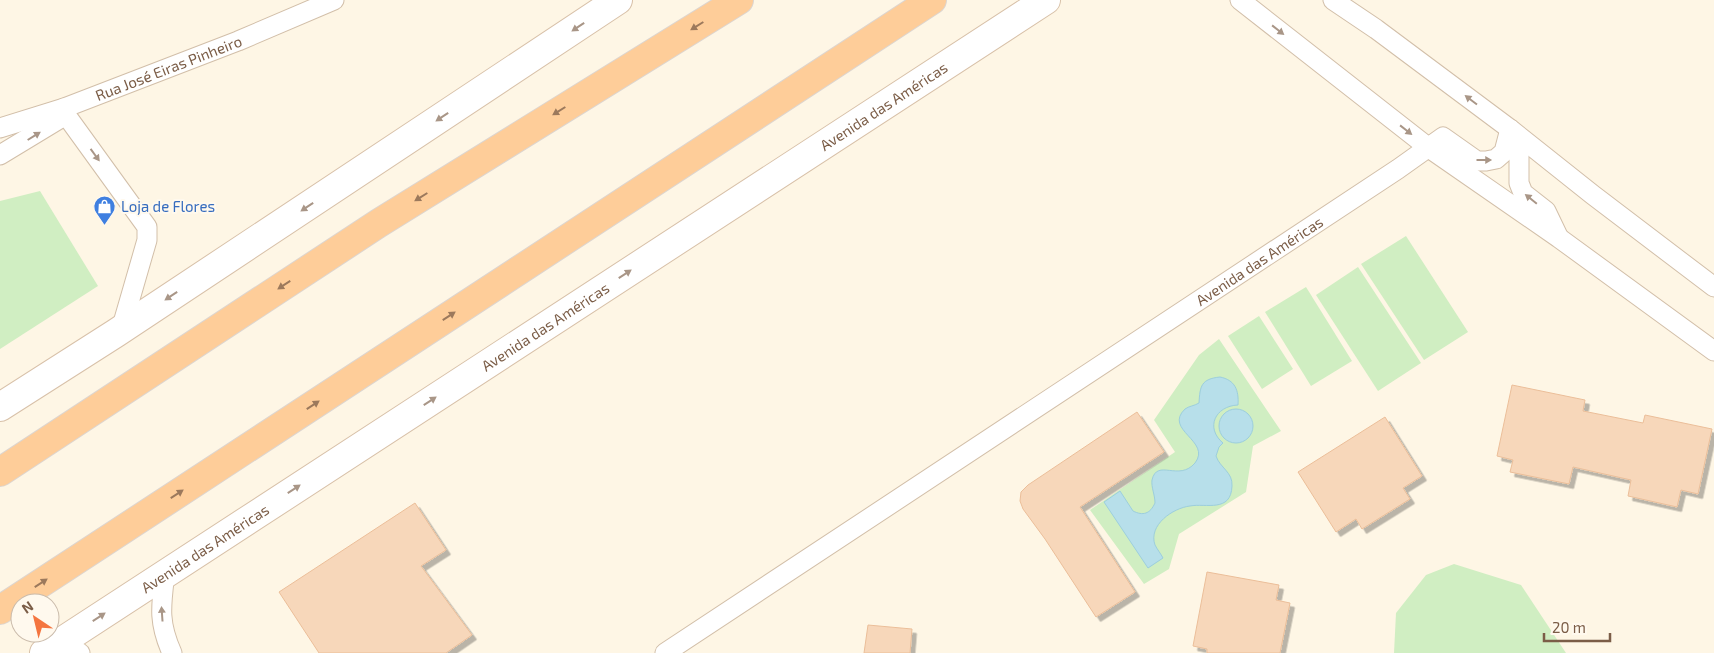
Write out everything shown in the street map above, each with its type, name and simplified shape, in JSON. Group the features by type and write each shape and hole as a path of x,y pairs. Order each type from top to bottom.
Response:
{"highway":[{"path":"0,472 379,223 738,0"},
{"path":"0,610 932,0"}],"main road":[{"path":"0,407 121,330 618,0"},
{"name":"Avenida das Américas","path":"62,649 165,573 1046,0"}],"street":[{"name":"Rua José Eiras Pinheiro","path":"0,128 65,112 334,0"},
{"path":"1240,0 1259,8 1429,148 1559,238 1714,351"},
{"path":"1333,0 1510,129 1714,287"},
{"path":"0,155 65,112 147,227 147,240 121,330"},
{"path":"1510,129 1519,152 1519,183 1523,193 1546,211 1559,238"},
{"name":"Avenida das Américas","path":"665,653 1443,137 1477,161 1496,159 1504,152 1510,129"},
{"path":"165,573 161,610 165,636 172,653"}],"green space":[{"path":"40,191 98,286 0,349 0,201"},
{"path":"1406,236 1468,332 1424,360 1361,264"},
{"path":"1358,267 1421,363 1378,391 1316,295"},
{"path":"1306,287 1352,361 1311,386 1265,312"},
{"path":"1259,316 1293,369 1262,389 1228,336"},
{"path":"1219,339 1281,431 1253,446 1246,492 1179,534 1169,569 1144,584 1090,510 1175,452 1154,420 1199,355"},
{"path":"1454,564 1521,585 1566,653 1394,653 1396,613 1426,575"}],"water":[{"path":"1220,377 1233,383 1238,395 1238,405 1223,409 1215,419 1214,425 1218,437 1223,443 1219,447 1216,456 1232,481 1231,494 1227,500 1217,505 1183,507 1164,519 1155,531 1154,538 1155,545 1163,558 1148,568 1104,502 1120,491 1133,511 1146,513 1151,510 1155,503 1152,480 1155,474 1164,470 1182,471 1195,463 1199,455 1198,448 1183,430 1180,416 1185,409 1199,403 1201,388 1205,382"},
{"path":"1236,409 1243,410 1248,414 1252,419 1252,433 1248,438 1243,442 1236,443 1229,442 1224,438 1220,433 1219,426 1220,419 1224,414 1229,410"}],"building":[{"path":"1512,385 1585,400 1583,411 1643,423 1645,415 1712,429 1698,494 1681,490 1677,507 1628,496 1631,480 1573,467 1569,484 1510,472 1513,460 1497,456"},
{"path":"1137,412 1164,452 1080,507 1135,592 1096,617 1023,509 1020,501 1021,492 1028,485"},
{"path":"1385,417 1422,476 1403,488 1410,499 1362,529 1356,519 1336,532 1298,472"},
{"path":"415,503 446,550 421,566 472,635 446,653 319,653 279,592"},
{"path":"1207,572 1279,585 1276,600 1290,603 1280,653 1207,653 1207,649 1193,646"},
{"path":"868,625 912,629 910,653 864,653"}],"place":[{"name":"Loja de Flores","path":"105,225"}]}
